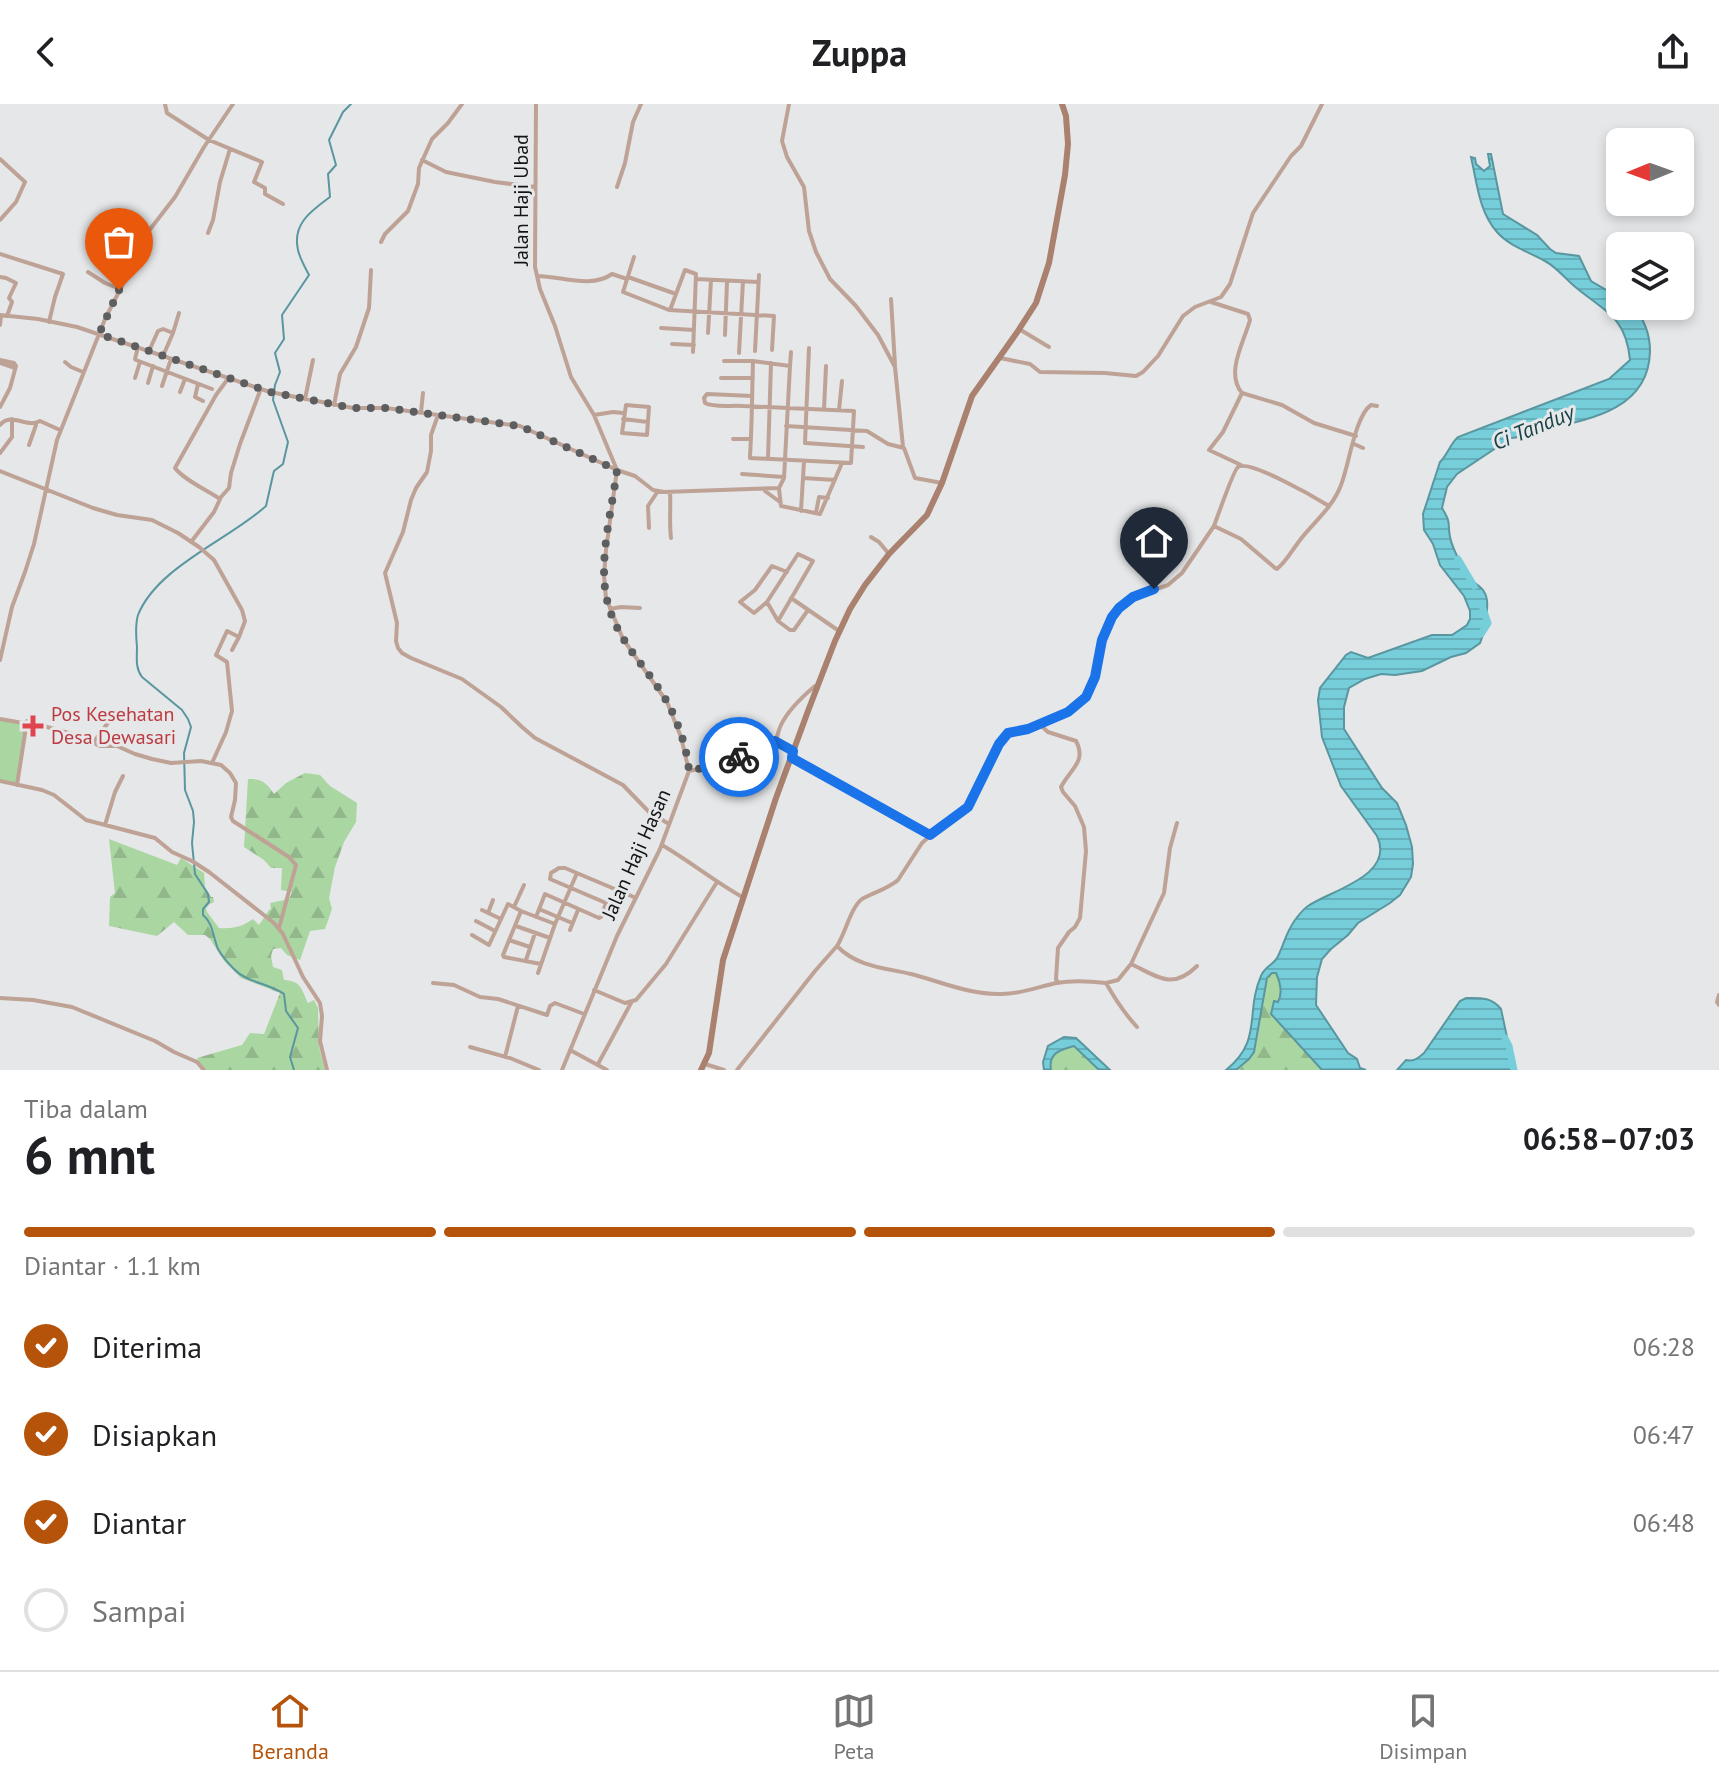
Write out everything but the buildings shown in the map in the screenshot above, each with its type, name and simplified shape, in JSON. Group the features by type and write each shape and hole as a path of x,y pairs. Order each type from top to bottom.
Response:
{"street":[{"path":"165,104 167,113 209,140 262,162 254,182 265,188 265,194 283,204"},
{"path":"0,660 13,604 30,555 60,430 83,372 139,244 175,197 233,104"},
{"path":"381,242 408,211 418,184 419,168 432,139 462,104"},
{"name":"Jalan Haji Ubad","path":"536,104 534,241 537,276 571,377 594,415 617,470"},
{"path":"617,187 633,122 641,104"},
{"path":"789,104 782,141 804,187 809,231 816,252 830,279 871,325 895,367"},
{"path":"724,1070 703,1067 711,1043 723,960 776,798 818,684 850,609 865,585 889,554 927,515 942,483 972,396 1036,303 1049,263 1065,175 1068,144 1062,104"},
{"path":"1000,358 1030,364 1040,372 1136,376 1158,356 1183,316 1195,307 1221,297 1230,284 1253,213 1301,146 1322,104"},
{"path":"208,233 230,149"},
{"path":"0,159 25,182 14,206 0,220"},
{"path":"422,160 446,172 535,187"},
{"path":"127,238 139,244"},
{"path":"0,254 63,274 49,322"},
{"path":"634,257 623,292 669,310 774,316 772,350"},
{"path":"334,405 340,374 356,347 369,308 371,270"},
{"path":"669,310 685,270 696,274 693,352"},
{"path":"88,272 120,289"},
{"path":"537,276 602,281 612,274 676,294"},
{"path":"755,351 759,275"},
{"path":"0,277 16,283 9,299 12,302 0,325"},
{"path":"696,279 758,282"},
{"path":"708,333 711,280"},
{"path":"725,335 727,281"},
{"path":"739,353 743,281"},
{"path":"891,299 903,447 915,478 942,483"},
{"path":"1209,302 1250,316 1235,374 1242,393 1282,405 1314,423 1356,436"},
{"path":"163,356 179,313"},
{"path":"3,316 49,322 99,334 281,395 334,405 386,408 520,426 635,476 658,491 779,488"},
{"path":"661,328 695,330"},
{"path":"1019,329 1049,347"},
{"path":"149,351 158,330 173,333"},
{"path":"672,344 694,345"},
{"path":"729,345 739,345"},
{"path":"138,347 135,359 140,362 212,389"},
{"path":"809,348 806,444 863,447"},
{"path":"791,352 784,477 779,488 782,507 815,514 819,497 828,498 842,463"},
{"path":"162,386 171,359"},
{"path":"305,399 313,360"},
{"path":"724,361 790,366"},
{"path":"752,396 707,394 704,398 709,405 752,406 854,411 851,463 750,458 751,439 752,406 752,396 753,378 753,361"},
{"path":"0,362 14,363 15,368 10,388 0,407"},
{"path":"65,362 83,372"},
{"path":"135,378 140,362"},
{"path":"768,458 771,363"},
{"path":"148,383 153,366"},
{"path":"824,410 826,366"},
{"path":"180,392 185,378"},
{"path":"721,378 753,378"},
{"path":"220,499 189,481 175,468 228,379"},
{"path":"839,410 842,381"},
{"path":"198,384 195,397 203,401"},
{"path":"191,542 229,488 240,444 261,390"},
{"path":"421,412 423,393"},
{"path":"1242,393 1223,432 1209,450 1302,490 1329,506"},
{"path":"736,395 736,406"},
{"path":"626,405 649,407 649,422 647,435 623,434 626,405"},
{"path":"1214,526 1241,539 1277,569 1282,566 1329,506 1342,483 1364,411 1371,405 1377,406"},
{"path":"594,415 613,412 649,422"},
{"path":"438,415 432,429 427,472 411,500 403,532 385,573 397,623 398,648 411,658 462,679 501,707 535,738 623,785 649,812 669,824"},
{"path":"0,425 6,419 31,424 40,421 60,430"},
{"path":"0,453 12,437 12,420"},
{"path":"29,445 37,423"},
{"path":"786,426 867,431 888,444 903,447"},
{"path":"733,439 751,439"},
{"path":"1354,444 1363,448"},
{"path":"801,511 804,461"},
{"path":"737,1070 837,946 856,905 898,880 922,843 968,807 1005,735 1068,712 1086,697 1095,677 1102,640 1112,617 1133,597 1168,585 1187,566 1214,526 1233,475 1241,465"},
{"name":"Jalan Haji Hasan","path":"562,1070 594,990 661,845 689,771 681,737 667,702 623,639 606,598 606,550 617,470"},
{"path":"0,471 105,511 152,520 202,549 214,560 243,613 245,622 232,650"},
{"path":"742,474 784,477"},
{"path":"803,478 835,480"},
{"path":"764,489 780,502"},
{"path":"649,528 648,506 658,491"},
{"path":"670,492 671,538"},
{"path":"871,537 889,554"},
{"path":"778,621 813,560 797,555 787,572 767,602 753,613 740,601 755,590 772,566 787,572"},
{"path":"791,598 840,631"},
{"path":"767,602 778,621 790,630 794,630 808,610"},
{"path":"610,609 640,608"},
{"path":"0,626 6,629"},
{"path":"212,763 232,711 227,662 216,655 227,631 239,637"},
{"path":"689,771 766,749 775,741 788,713 818,684"},
{"path":"0,719 27,721 152,759 212,763 227,769 235,781 233,821 295,863 279,928"},
{"path":"93,743 110,720"},
{"path":"17,785 27,721"},
{"path":"1038,723 1048,732 1076,741 1081,755 1061,787 1075,806 1085,835 1086,851 1080,918 1058,948 1058,983"},
{"path":"775,741 930,835"},
{"path":"105,825 123,776"},
{"path":"0,781 48,792 65,802 83,819 150,836 177,855 194,862 279,928 321,1007 320,1041 327,1070"},
{"path":"837,946 855,960 869,965 968,991 999,995 1058,983 1118,980 1131,964 1164,893 1177,823"},
{"path":"661,845 744,898"},
{"path":"536,917 545,894 600,918 606,903 552,881 549,878 551,873 559,868 636,898"},
{"path":"538,973 577,873"},
{"path":"598,1064 631,1003 645,991 666,964 717,882"},
{"path":"514,907 524,885"},
{"path":"493,900 485,911 501,919"},
{"path":"472,935 489,945 508,904 555,924"},
{"path":"539,909 572,923"},
{"path":"570,930 579,909"},
{"path":"521,911 502,953 504,957 541,964"},
{"path":"476,921 495,931"},
{"path":"516,926 550,938"},
{"path":"526,960 535,933"},
{"path":"509,940 530,948"},
{"path":"1131,964 1152,975 1171,979 1186,978 1197,966"},
{"path":"433,983 454,985 480,997 498,999 547,1015 550,1006 555,1003 584,1014"},
{"path":"1106,983 1137,1027"},
{"path":"594,990 631,1003"},
{"path":"1719,995 1719,1005"},
{"path":"0,998 73,1007 155,1041 197,1062 204,1070"},
{"path":"505,1057 518,1006"},
{"path":"470,1047 539,1070"},
{"path":"570,1050 607,1070"}],"green space":[{"path":"0,720 26,725 16,783 0,780"},
{"path":"305,773 320,775 330,786 357,803 356,822 344,842 335,867 329,898 332,909 325,929 310,931 300,960 287,955 281,948 273,949 271,956 273,967 282,970 284,980 297,984 308,1003 314,1000 318,1008 319,1047 325,1070 201,1070 197,1058 242,1045 250,1033 264,1034 280,993 241,978 224,961 210,939 205,935 188,935 174,922 157,936 109,926 110,897 115,893 109,839 177,865 181,858 204,873 205,887 214,902 206,908 207,912 219,928 237,927 253,919 259,925 271,909 270,903 289,899 292,892 281,890 282,868 271,868 244,847 248,779 263,782 274,794"},
{"path":"1272,973 1276,973 1281,992 1271,1014 1323,1070 1236,1070 1249,1059 1256,1044 1266,982"},
{"path":"1074,1046 1099,1070 1051,1070 1053,1056"}],"water":[{"path":"1488,154 1491,154 1503,214 1537,235 1556,253 1579,256 1591,281 1606,290 1606,311 1553,266 1507,241 1497,232 1486,216 1471,157 1484,171 1490,166"},
{"path":"1615,320 1642,320 1649,339 1647,371 1639,387 1627,400 1577,422 1511,438 1457,474 1447,487 1442,508 1448,520 1451,541 1468,576 1486,595 1487,616 1480,643 1466,653 1422,671 1381,674 1349,688 1344,707 1344,729 1382,788 1397,803 1412,847 1413,864 1411,877 1400,895 1358,923 1331,949 1322,959 1317,977 1316,1005 1348,1053 1357,1059 1360,1068 1366,1070 1322,1070 1271,1014 1274,1001 1278,1002 1281,991 1276,973 1272,973 1267,978 1254,1052 1236,1070 1226,1070 1245,1048 1261,976 1277,958 1295,920 1308,906 1369,872 1377,862 1380,850 1377,836 1341,786 1322,737 1318,700 1320,688 1351,652 1368,658 1432,635 1452,635 1467,625 1470,611 1464,596 1440,565 1424,530 1423,514 1440,462 1458,437 1609,379 1630,360 1628,345"},
{"path":"1466,998 1489,1000 1501,1009 1514,1070 1397,1070 1406,1060 1414,1060 1424,1053 1460,1001"},
{"path":"1064,1037 1076,1038 1110,1070 1099,1070 1074,1046 1056,1053 1051,1060 1051,1070 1044,1070 1048,1046"}],"waterway":[{"path":"294,1070 290,1057 298,1028 286,1011 284,994 239,974 218,949 211,926 203,915 203,909 209,902 208,894 195,874 193,811 185,790 184,753 191,727 182,710 140,674 136,627 147,598 161,582 266,506 274,471 283,464 288,442 273,400 280,372 275,353 284,339 282,315 309,275 298,250 298,233 300,225 310,213 330,197 328,174 336,165 329,140 343,112 351,104"},
{"name":"Ci Tanduy","path":"1458,559 1474,586"},
{"name":"Ci Tanduy","path":"1481,634 1488,623 1483,609"},
{"name":"Ci Tanduy","path":"1505,1038 1514,1070"}],"way so far":[{"path":"119,290 99,334 176,362 270,392 353,408 386,408 520,426 617,470 604,576 606,598 616,626 667,702 681,737 689,771 739,757"}],"place":[{"name":"Pos Kesehatan Desa Dewasari","path":"33,726"}],"route":[{"path":"739,757 766,749 775,741 793,751 792,758 930,835 968,807 1005,735 1068,712 1086,697 1095,677 1102,640 1112,617 1133,597 1154,589"}]}
